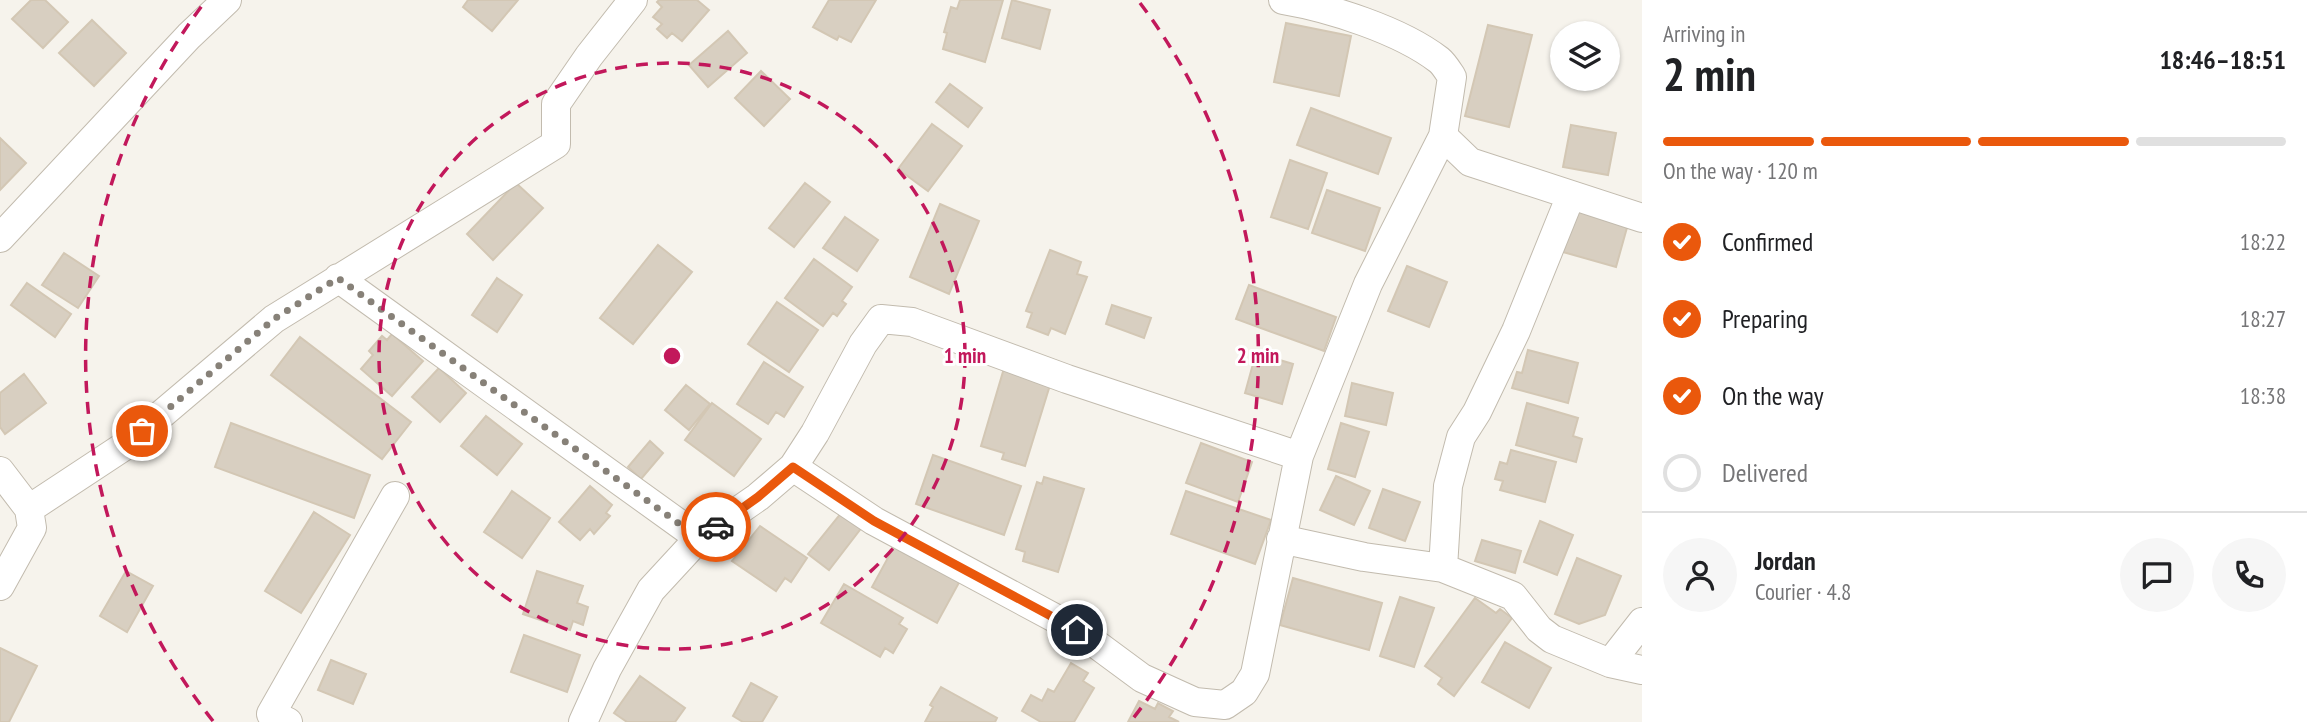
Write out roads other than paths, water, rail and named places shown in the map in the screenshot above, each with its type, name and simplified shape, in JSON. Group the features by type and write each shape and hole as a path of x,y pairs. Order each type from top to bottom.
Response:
{"street":[{"path":"0,238 189,36 227,0"},
{"path":"29,509 123,447 274,319 556,145 556,104 633,0"},
{"path":"793,467 874,521 1077,630 1142,678 1195,702 1226,705 1244,692 1255,674 1299,456 1368,284 1443,136 1452,77 1441,61 1396,35 1315,5 1283,0"},
{"path":"1443,136 1470,162 1642,218"},
{"path":"1443,568 1448,486 1461,437 1477,412 1516,331 1571,195"},
{"path":"338,278 699,538"},
{"path":"583,722 607,669 650,590 699,538 758,497 793,467 872,330 881,320 890,318 912,322 1094,388 1299,456"},
{"path":"0,471 29,509 32,528 0,586"},
{"path":"288,722 271,714 395,496"},
{"path":"1281,539 1364,557 1443,568 1513,596 1539,629 1552,639 1610,663 1642,670"},
{"path":"1610,663 1642,622"}]}
